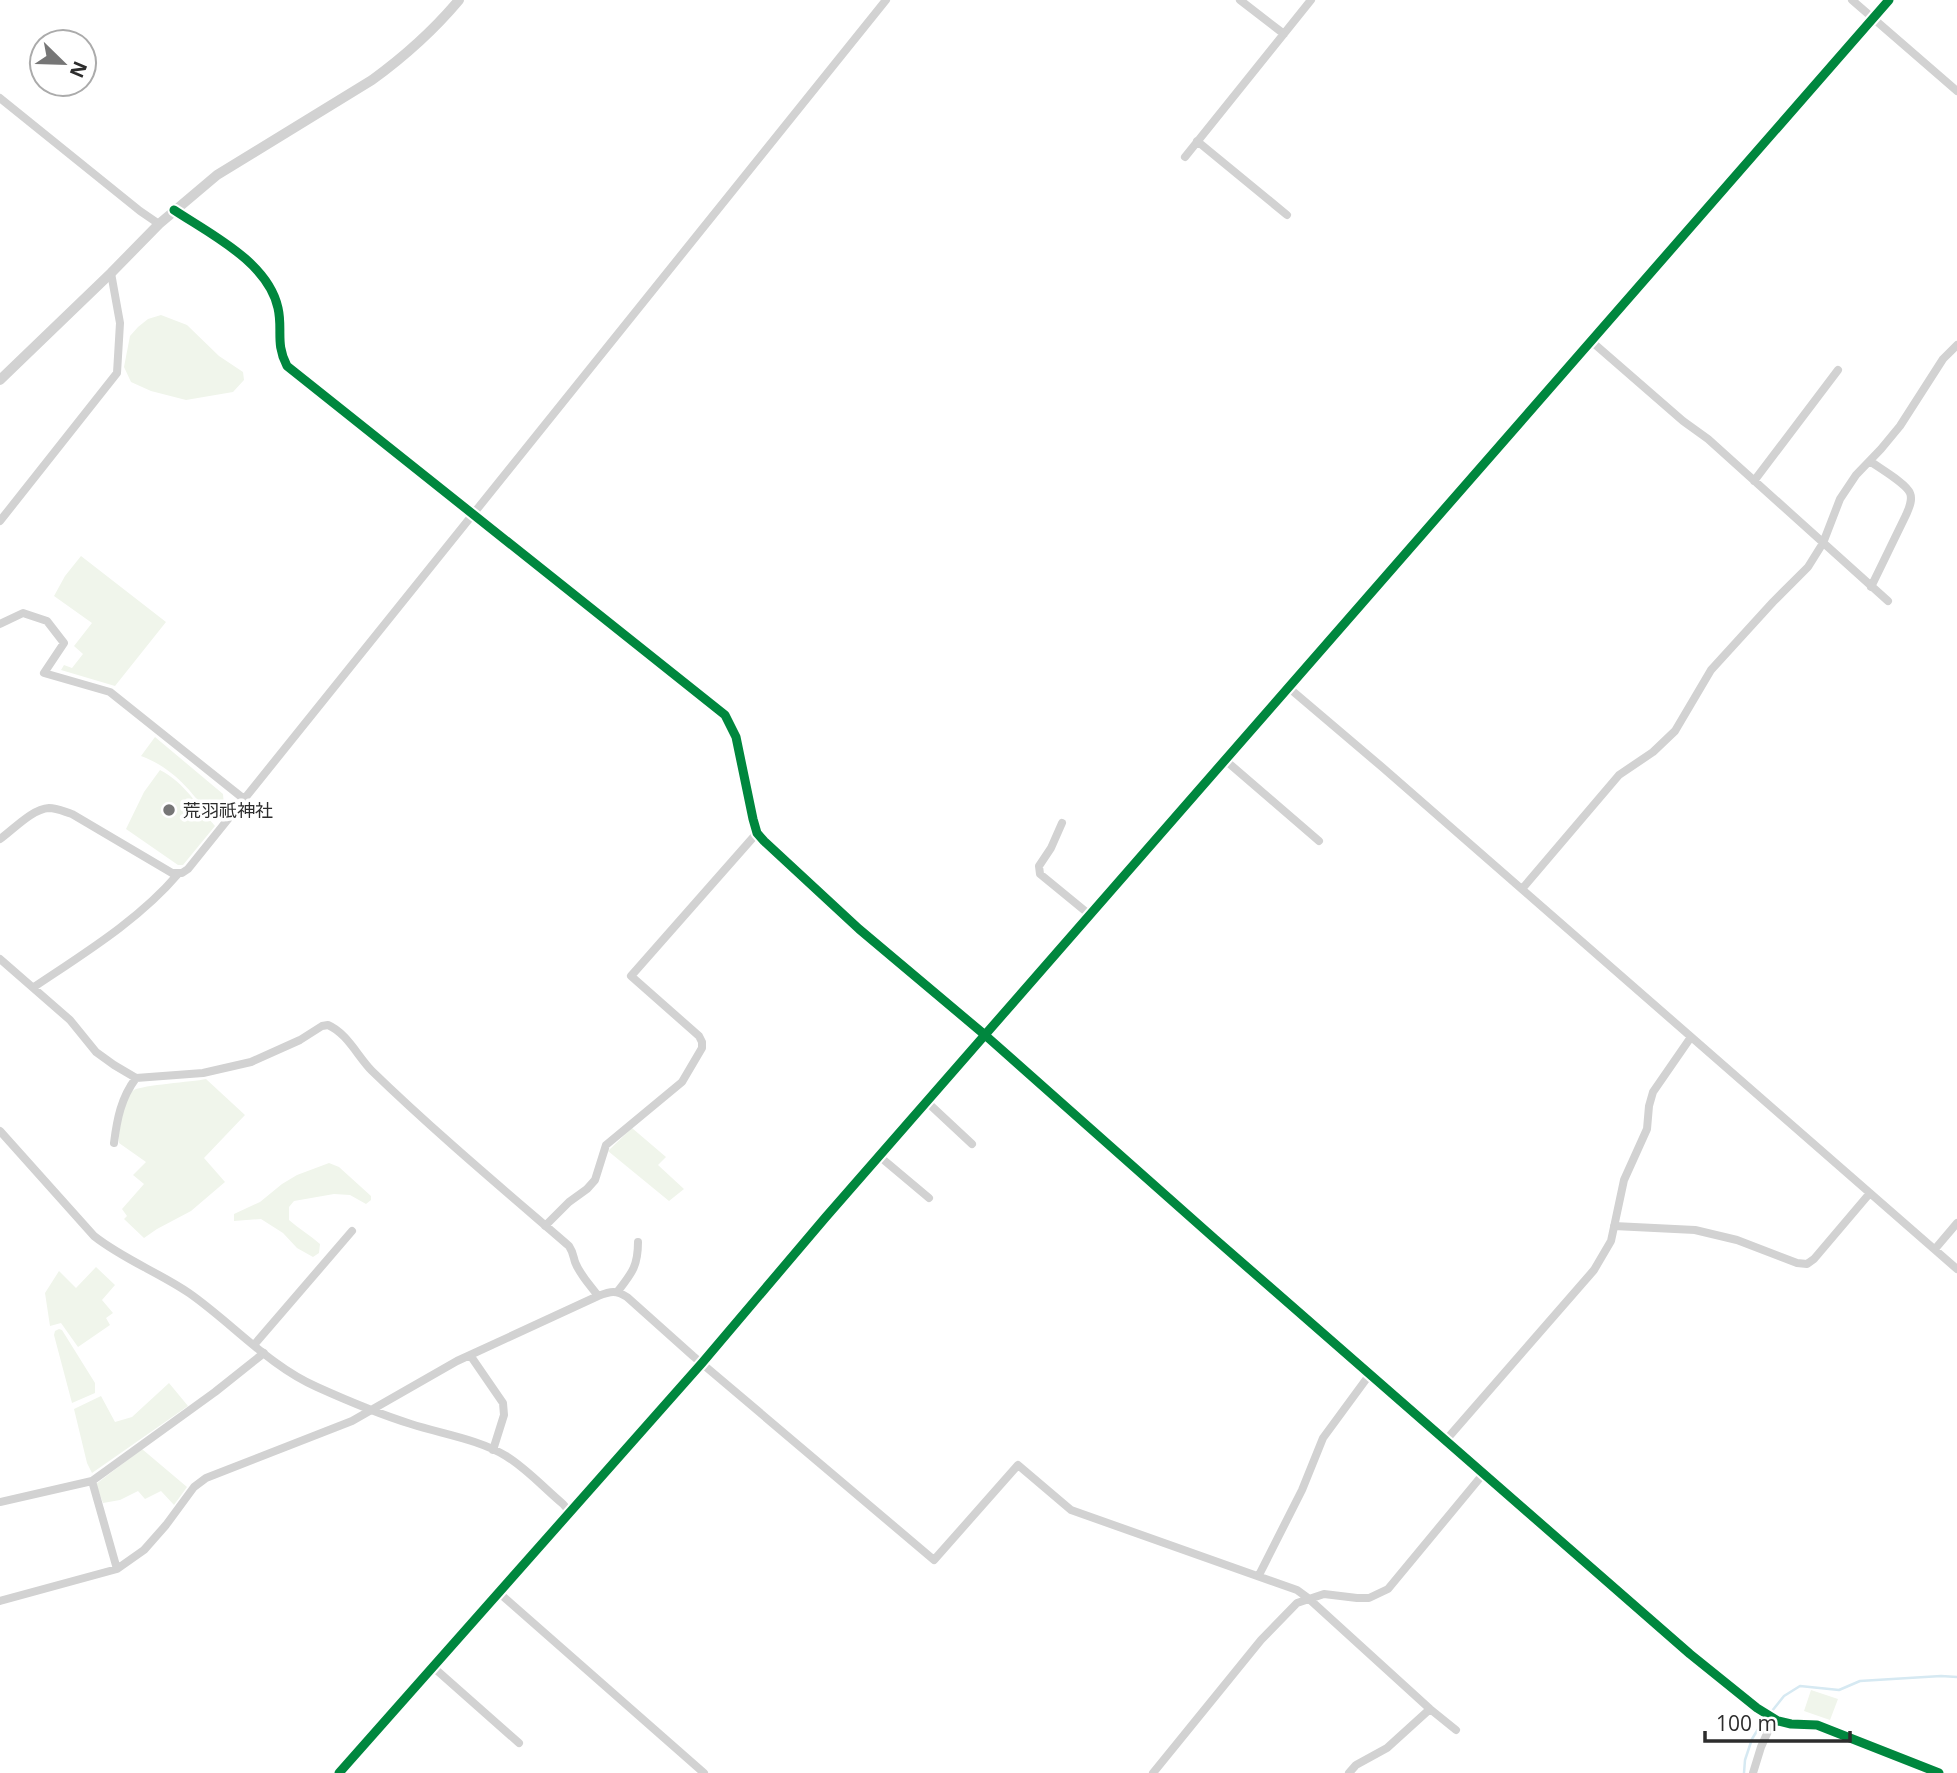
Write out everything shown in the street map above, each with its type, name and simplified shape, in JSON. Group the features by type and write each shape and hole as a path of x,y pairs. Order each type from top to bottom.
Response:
{"street":[{"path":"0,380 174,210 217,175 395,64 424,38 459,0"},
{"path":"34,987 111,934 167,887 178,874 188,869 886,0"},
{"path":"1240,0 1284,34"},
{"path":"1185,157 1311,0"},
{"path":"1852,0 1957,91"},
{"path":"340,1773 702,1363 879,1156 1889,0"},
{"path":"0,98 159,224"},
{"path":"1197,141 1287,215"},
{"path":"174,210 242,256 262,275 278,308 279,346 286,366 725,715 736,737 757,833 859,929 985,1035 1214,1239 1690,1654 1763,1712 1791,1724 1817,1725 1939,1773"},
{"path":"0,522 117,373 120,323 111,273"},
{"path":"1591,341 1683,421 1708,439 1888,601"},
{"path":"1522,889 1619,775 1653,752 1675,731 1711,670 1808,568 1823,543 1840,499 1856,475 1900,426 1943,359 1957,345"},
{"path":"1754,481 1838,370"},
{"path":"1870,461 1911,494 1906,515 1871,587"},
{"path":"0,624 23,613 47,621 64,643 44,673 110,692 118,697 244,799"},
{"path":"1289,688 1957,1269"},
{"path":"1226,760 1319,841"},
{"path":"0,839 37,812 48,808 57,809 72,814 178,874"},
{"path":"1062,823 1039,866 1040,874 1090,915"},
{"path":"545,1226 595,1180 607,1145 682,1082 702,1048 699,1036 631,976 757,833"},
{"path":"0,959 69,1020 96,1052 136,1078 204,1073 251,1062 328,1025 341,1034 370,1069 573,1252 583,1277 598,1296"},
{"path":"1446,1440 1594,1270 1611,1241 1624,1180 1647,1129 1648,1106 1653,1092 1691,1037"},
{"path":"114,1143 120,1109 136,1078"},
{"path":"927,1102 972,1144"},
{"path":"0,1131 94,1236 110,1249 155,1271 190,1294 300,1378 370,1410 508,1457 569,1511"},
{"path":"879,1156 929,1198"},
{"path":"1614,1226 1695,1230 1737,1240 1797,1263 1807,1264 1870,1193"},
{"path":"1935,1249 1957,1223"},
{"path":"254,1345 352,1231"},
{"path":"618,1291 631,1276 638,1253 638,1242"},
{"path":"0,1601 117,1569 144,1550 188,1494 206,1478 352,1421 470,1355 598,1296 618,1291 934,1560 1018,1465 1071,1510 1297,1590 1456,1730"},
{"path":"0,1502 92,1481 264,1353"},
{"path":"470,1355 503,1404 504,1415 493,1450"},
{"path":"1259,1575 1302,1490 1323,1438 1370,1374"},
{"path":"1153,1773 1261,1640 1290,1609 1308,1598 1324,1594 1369,1598 1388,1589 1484,1473"},
{"path":"92,1481 117,1569"},
{"path":"498,1592 704,1773"},
{"path":"433,1667 519,1743"},
{"path":"1349,1773 1356,1765 1387,1748 1430,1709"},
{"path":"1753,1773 1774,1718"}],"shaded area":[{"path":"161,315 187,325 219,356 243,372 244,380 233,392 186,400 151,391 131,382 124,367 130,336 148,319"},
{"path":"81,556 166,622 115,686 61,670 64,665 72,668 83,654 74,646 92,623 54,596"},
{"path":"155,737 223,794 224,805 219,818 212,819 173,774 141,756"},
{"path":"160,770 184,788 215,826 183,865 178,865 126,829 144,792"},
{"path":"206,1079 245,1115 204,1158 225,1182 191,1211 144,1238 124,1219 127,1216 122,1209 144,1184 133,1175 146,1162 119,1143 124,1107 130,1094 139,1088"},
{"path":"632,1128 666,1157 658,1165 684,1189 669,1201 608,1151"},
{"path":"329,1163 339,1167 371,1196 371,1200 366,1204 350,1195 334,1194 294,1201 289,1207 289,1220 320,1244 319,1253 313,1257 297,1248 283,1233 261,1219 234,1221 234,1214 260,1202 282,1184"},
{"path":"96,1267 115,1285 102,1300 113,1313 106,1318 110,1325 78,1347 61,1323 50,1326 45,1293 59,1271 76,1288"},
{"path":"59,1329 95,1383 95,1393 72,1403 54,1335"},
{"path":"169,1383 188,1406 92,1473 87,1463 74,1409 101,1396 115,1422 132,1417"},
{"path":"142,1449 187,1487 174,1505 161,1491 145,1499 138,1491 120,1500 103,1503 96,1484"},
{"path":"1811,1690 1838,1699 1830,1720 1804,1711"}],"waterway":[{"path":"1744,1773 1752,1739 1760,1726 1784,1696 1800,1686 1839,1690 1860,1681 1957,1677"}],"cycle path":[{"path":"339,1773 702,1363 825,1218 1889,0"},
{"path":"174,210 236,251 263,277 278,308 281,350 287,366 725,715 736,737 757,833 859,929 985,1035 1690,1654 1757,1708 1778,1721 1817,1725 1939,1773"}],"place":[{"name":"荒羽祇神社","path":"169,810"}]}
